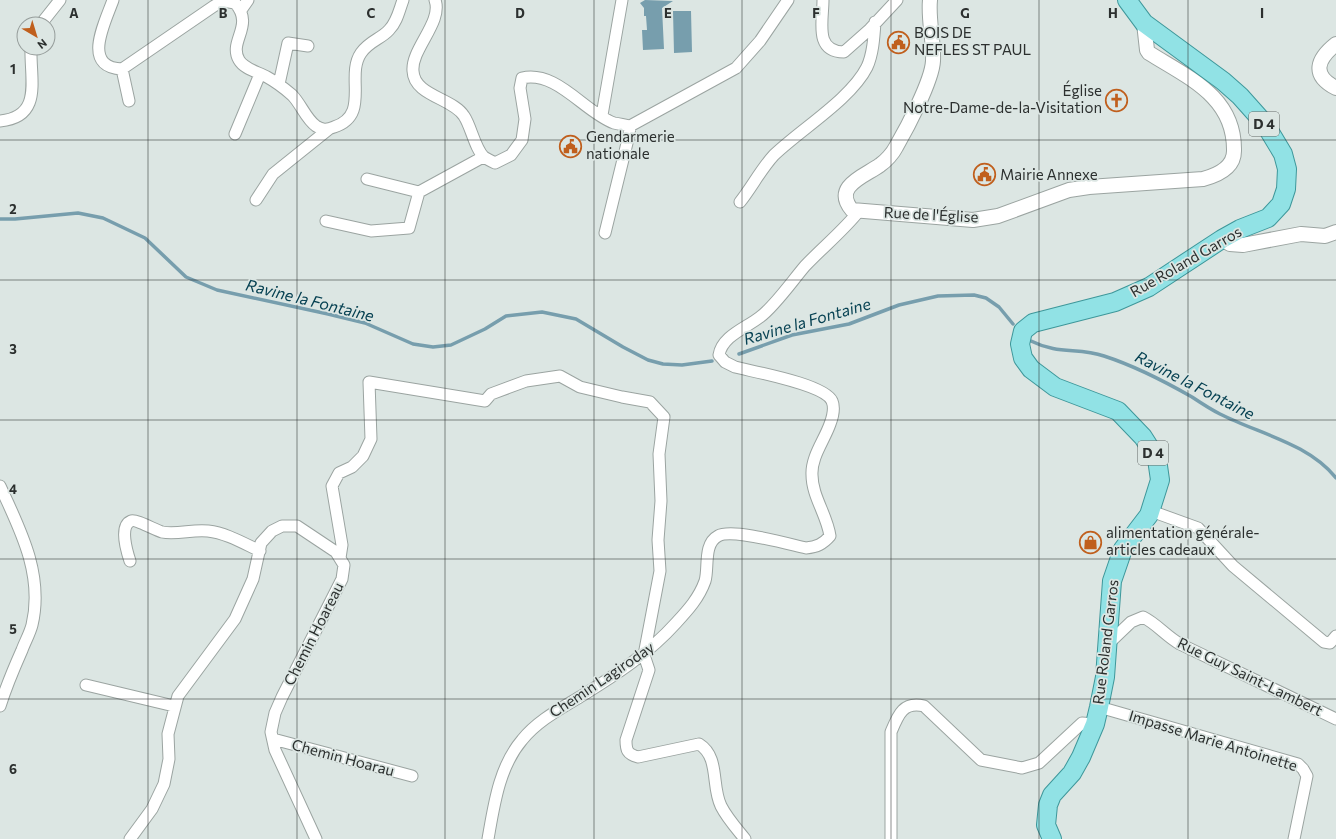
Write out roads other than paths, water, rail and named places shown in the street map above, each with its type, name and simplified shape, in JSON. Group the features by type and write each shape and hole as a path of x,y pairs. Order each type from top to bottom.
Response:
{"main road":[{"name":"D 4","path":"1127,0 1144,23"},
{"name":"Rue Roland Garros","path":"1052,839 1046,825 1048,805 1052,796 1072,773 1095,724 1099,707 1105,677 1112,580 1122,549 1151,511 1160,480 1157,459 1143,437 1118,411 1055,387 1031,369 1022,358 1020,344 1023,332 1033,323 1043,319 1115,302 1149,287 1222,239 1240,229 1268,218 1281,204 1286,189 1287,169 1283,154 1265,124 1240,96 1223,81 1144,23"}],"street":[{"path":"47,16 60,0"},
{"path":"113,0 99,40 98,50 103,61 111,68 122,69 223,1 235,3 241,10 244,19 237,51 239,59 245,65 279,84 292,96 315,125 322,129 329,129"},
{"path":"241,10 248,0"},
{"path":"256,200 273,174 329,129 350,118 355,103 357,68 360,54 371,42 388,31 397,19 403,0"},
{"path":"435,0 437,4 435,17 414,62 413,72 415,80 421,88 458,108 464,116 483,156 495,163 511,155 522,140 525,119 520,88 522,78 532,76 546,78 614,122 630,126 736,68 760,41 788,0"},
{"path":"602,115 622,0"},
{"path":"823,0 822,35 826,46 834,52 844,52 897,0"},
{"path":"859,211 852,210 847,204 847,192 850,184 881,165 896,148 930,78 933,61 930,0"},
{"path":"740,202 774,156 846,94 859,80 867,66 872,47 875,22"},
{"name":"Rue de l'Église","path":"859,211 973,220 998,216 1069,190 1217,176 1227,168 1234,155 1234,138 1230,121 1215,98 1182,72 1149,53 1147,50 1144,23"},
{"path":"279,84 288,43 308,46"},
{"path":"1336,44 1320,59 1319,66 1321,75 1336,88"},
{"path":"0,121 14,120 28,108 32,93 31,56"},
{"path":"122,69 129,101"},
{"path":"236,134 260,74"},
{"path":"605,233 630,126"},
{"path":"367,179 419,192 483,156"},
{"path":"326,221 371,231 409,228 419,192"},
{"name":"Chemin Lagiroday","path":"488,839 491,813 499,785 510,759 521,740 534,727 550,715 644,655 663,638 699,596 705,580 711,543 716,537 732,533 806,548 824,543 830,536 828,524 813,486 812,474 813,463 834,410 831,399 822,392 804,385 735,367 725,362 719,355 720,347 730,336 762,316 818,253 845,229 859,211"},
{"path":"1222,239 1230,244 1243,245 1301,234 1325,236 1336,232"},
{"name":"Chemin Hoareau","path":"316,839 275,750 272,732 275,713 282,697 342,579 344,565 340,558 342,545 332,486 339,473 352,467 363,456 371,439 369,382 485,401 491,394 526,381 560,376 580,387 650,402 664,417 659,454 661,501 658,540 660,571 644,655"},
{"path":"0,486 20,529 32,565 36,590 32,625 5,688 0,706"},
{"path":"1151,511 1198,528 1234,566 1324,642 1330,643 1336,636"},
{"path":"130,561 124,536 126,525 131,521 136,520 162,532 208,531 234,539 260,551"},
{"path":"130,839 152,809 164,784 168,759 168,734 174,706 178,696 235,618 253,579 261,543 272,531 282,526 297,526 336,552 340,558"},
{"name":"Rue Guy Saint-Lambert","path":"1108,644 1131,622 1143,617 1153,622 1170,638 1180,644 1336,719"},
{"path":"644,655 649,670 626,740 626,749 630,755 638,757 699,744 705,748 710,755 715,792 721,807 745,839"},
{"path":"86,684 174,706"},
{"path":"891,839 891,732 897,717 905,707 916,704 924,706 981,760 1022,768 1039,763 1082,723 1095,724"},
{"name":"Impasse Marie Antoinette","path":"1099,707 1298,764 1307,776 1294,839"},
{"name":"Chemin Hoarau","path":"273,739 412,776"}],"water":[{"path":"645,0 673,1 662,8 664,49 643,50 642,30 647,30 644,8 640,3"},
{"path":"673,11 691,11 692,52 674,53"}],"waterway":[{"name":"Ravine la Fontaine","path":"0,219 78,213 103,218 145,238 186,277 217,290 365,323 413,344 433,347 451,345 485,329 506,316 542,312 576,319 648,360 663,364 682,365 712,361"},
{"name":"Ravine la Fontaine","path":"739,354 792,335 849,324 899,305 938,296 974,295 986,298 999,307 1013,324"},
{"name":"Ravine la Fontaine","path":"1031,341 1060,350 1095,353 1138,369 1192,397 1220,414 1282,440 1312,456 1325,466 1336,478"}],"place":[{"name":"BOIS DE NEFLES ST PAUL","path":"898,42"},
{"name":"Église Notre-Dame-de-la-Visitation","path":"1117,100"},
{"name":"Gendarmerie nationale","path":"570,146"},
{"name":"Mairie Annexe","path":"984,175"},
{"name":"alimentation générale- articles cadeaux","path":"1091,542"}]}
